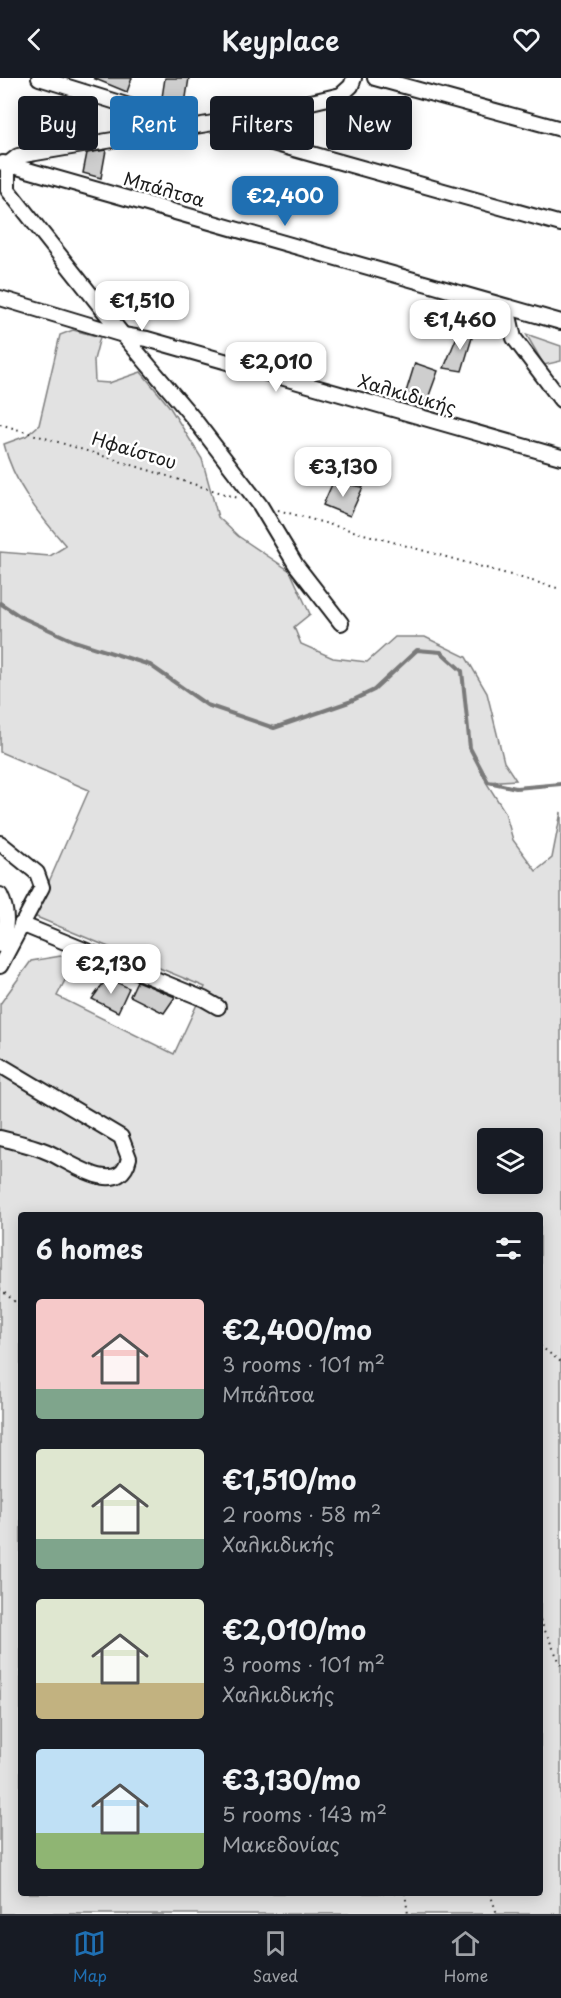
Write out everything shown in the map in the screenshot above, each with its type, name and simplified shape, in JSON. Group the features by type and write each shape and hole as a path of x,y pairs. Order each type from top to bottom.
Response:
{"street":[{"path":"39,78 110,100"},
{"path":"314,101 341,95 351,86 354,78"},
{"path":"375,78 561,129"},
{"path":"110,141 18,156 4,163 8,190 123,335 194,419 260,505 296,565 341,623"},
{"path":"297,150 561,224"},
{"name":"Μπάλτσα","path":"4,163 561,322"},
{"name":"Χαλκιδικής","path":"0,298 123,335 147,339 561,457"},
{"path":"507,307 514,338 561,400"},
{"path":"0,843 37,873 42,887 0,966"},
{"path":"0,895 7,911 4,938 0,945"},
{"path":"21,924 204,999 218,1007"},
{"path":"0,1065 121,1137 129,1158 123,1172 114,1178 102,1177 49,1152 0,1138"}],"path":[{"name":"Ηφαίστου","path":"0,424 239,498"},
{"path":"260,505 561,589"},
{"path":"0,1289 18,1304"},
{"path":"543,1348 561,1362"},
{"path":"543,1626 561,1665"},
{"path":"405,1896 408,1914"},
{"path":"491,1896 497,1914"}],"shaded area":[{"path":"73,330 100,337 94,360 95,382 109,383 141,372 169,406 202,459 218,517 238,536 290,571 310,614 294,627 301,644 333,658 367,662 395,637 425,637 466,657 487,693 504,762 516,780 486,782 505,812 513,840 536,871 552,858 561,812 561,1914 0,1914 0,1004 31,961 79,953 57,996 174,1054 205,987 34,916 89,790 0,752 0,552 50,556 66,546 37,511 21,486 8,458 4,444 26,436 39,425 60,335"},
{"path":"526,334 561,346 561,361 544,365"}],"building":[{"path":"93,78 132,78 127,92"},
{"path":"165,78 189,78 186,96 162,96"},
{"path":"106,150 101,178 83,173 87,153"},
{"path":"460,329 474,331 462,371 444,368"},
{"path":"415,363 438,371 427,401 406,392"},
{"path":"333,482 363,487 350,516 323,505"},
{"path":"107,978 129,988 118,1012 92,999"},
{"path":"137,981 175,997 164,1013 130,996"}],"waterway":[{"path":"0,603 21,617 74,641 150,665 207,705 274,728 349,702 374,690 417,650 441,652 462,671 470,748 488,782 516,788 561,784"}]}
